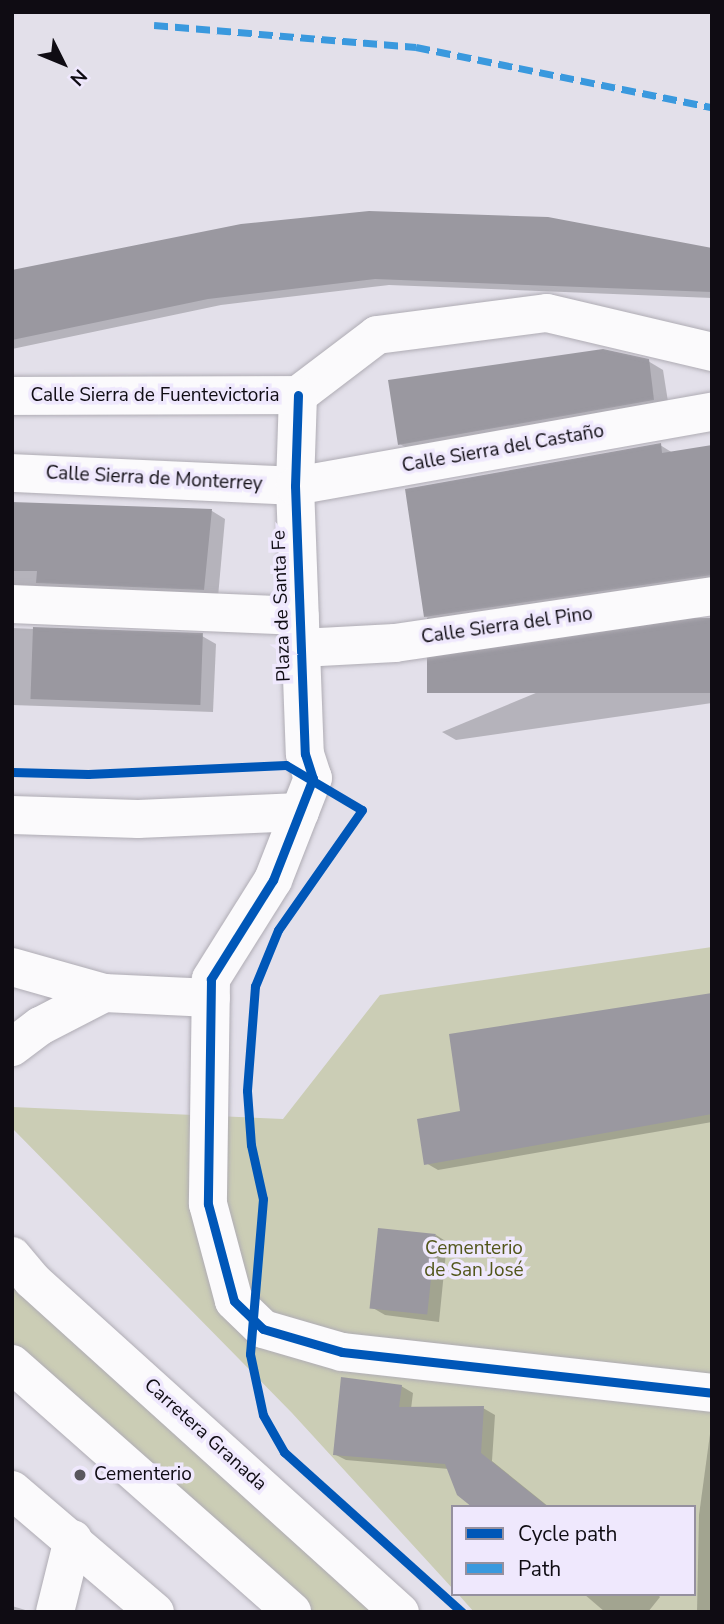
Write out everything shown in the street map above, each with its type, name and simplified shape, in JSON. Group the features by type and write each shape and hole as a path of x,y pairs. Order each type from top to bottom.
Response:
{"street":[{"path":"298,395 377,335 547,313 712,352"},
{"name":"Calle Sierra de Fuentevictoria","path":"12,396 298,395"},
{"name":"Plaza de Santa Fe","path":"298,395 295,486 305,754 313,778 273,880 211,979 208,1204 234,1301 264,1329 342,1352 712,1393"},
{"name":"Calle Sierra del Castaño","path":"295,486 712,412"},
{"name":"Calle Sierra de Monterrey","path":"12,473 295,486"},
{"name":"Calle Sierra del Pino","path":"12,604 395,643 712,596"},
{"path":"12,815 138,819 300,811"},
{"path":"12,967 104,993 211,998"},
{"path":"12,1047 40,1026 104,993"},
{"name":"Carretera Granada","path":"12,1256 32,1280 400,1612"},
{"path":"12,1364 292,1612"},
{"path":"12,1490 73,1539 155,1612"},
{"path":"55,1612 73,1539"}],"green space":[{"name":"Cementerio de San José","path":"712,947 712,1612 474,1612 460,1596 696,1596 696,1505 451,1505 451,1587 292,1413 12,1128 12,1107 283,1119 380,995"},
{"path":"12,1256 400,1612 293,1612 12,1364"}],"building":[{"path":"369,211 548,217 712,248 712,292 375,279 208,299 12,340 12,270 241,224"},
{"path":"603,349 649,359 654,400 398,445 388,380"},
{"path":"661,443 662,453 712,445 712,575 424,617 405,489"},
{"path":"12,502 212,509 204,590 36,583 37,571 12,571"},
{"path":"427,618 712,618 712,693 427,693"},
{"path":"33,627 203,633 200,705 30,699"},
{"path":"712,993 712,1114 424,1165 417,1119 460,1111 449,1034"},
{"path":"378,1228 436,1234 427,1315 370,1309"},
{"path":"341,1377 402,1385 399,1407 484,1406 481,1453 546,1505 470,1505 457,1495 445,1464 333,1455"}],"marked path":[{"path":"154,25 416,47 712,107"}],"cycle path":[{"path":"298,395 295,486 305,754 313,778 273,880 211,979 208,1204 234,1301 263,1329 342,1352 712,1393"},
{"path":"12,772 88,774 286,765 362,810 278,930 255,986 247,1091 251,1145 263,1199 250,1354 263,1415 284,1452 462,1612"}],"place":[{"name":"Cementerio","path":"80,1475"}]}
